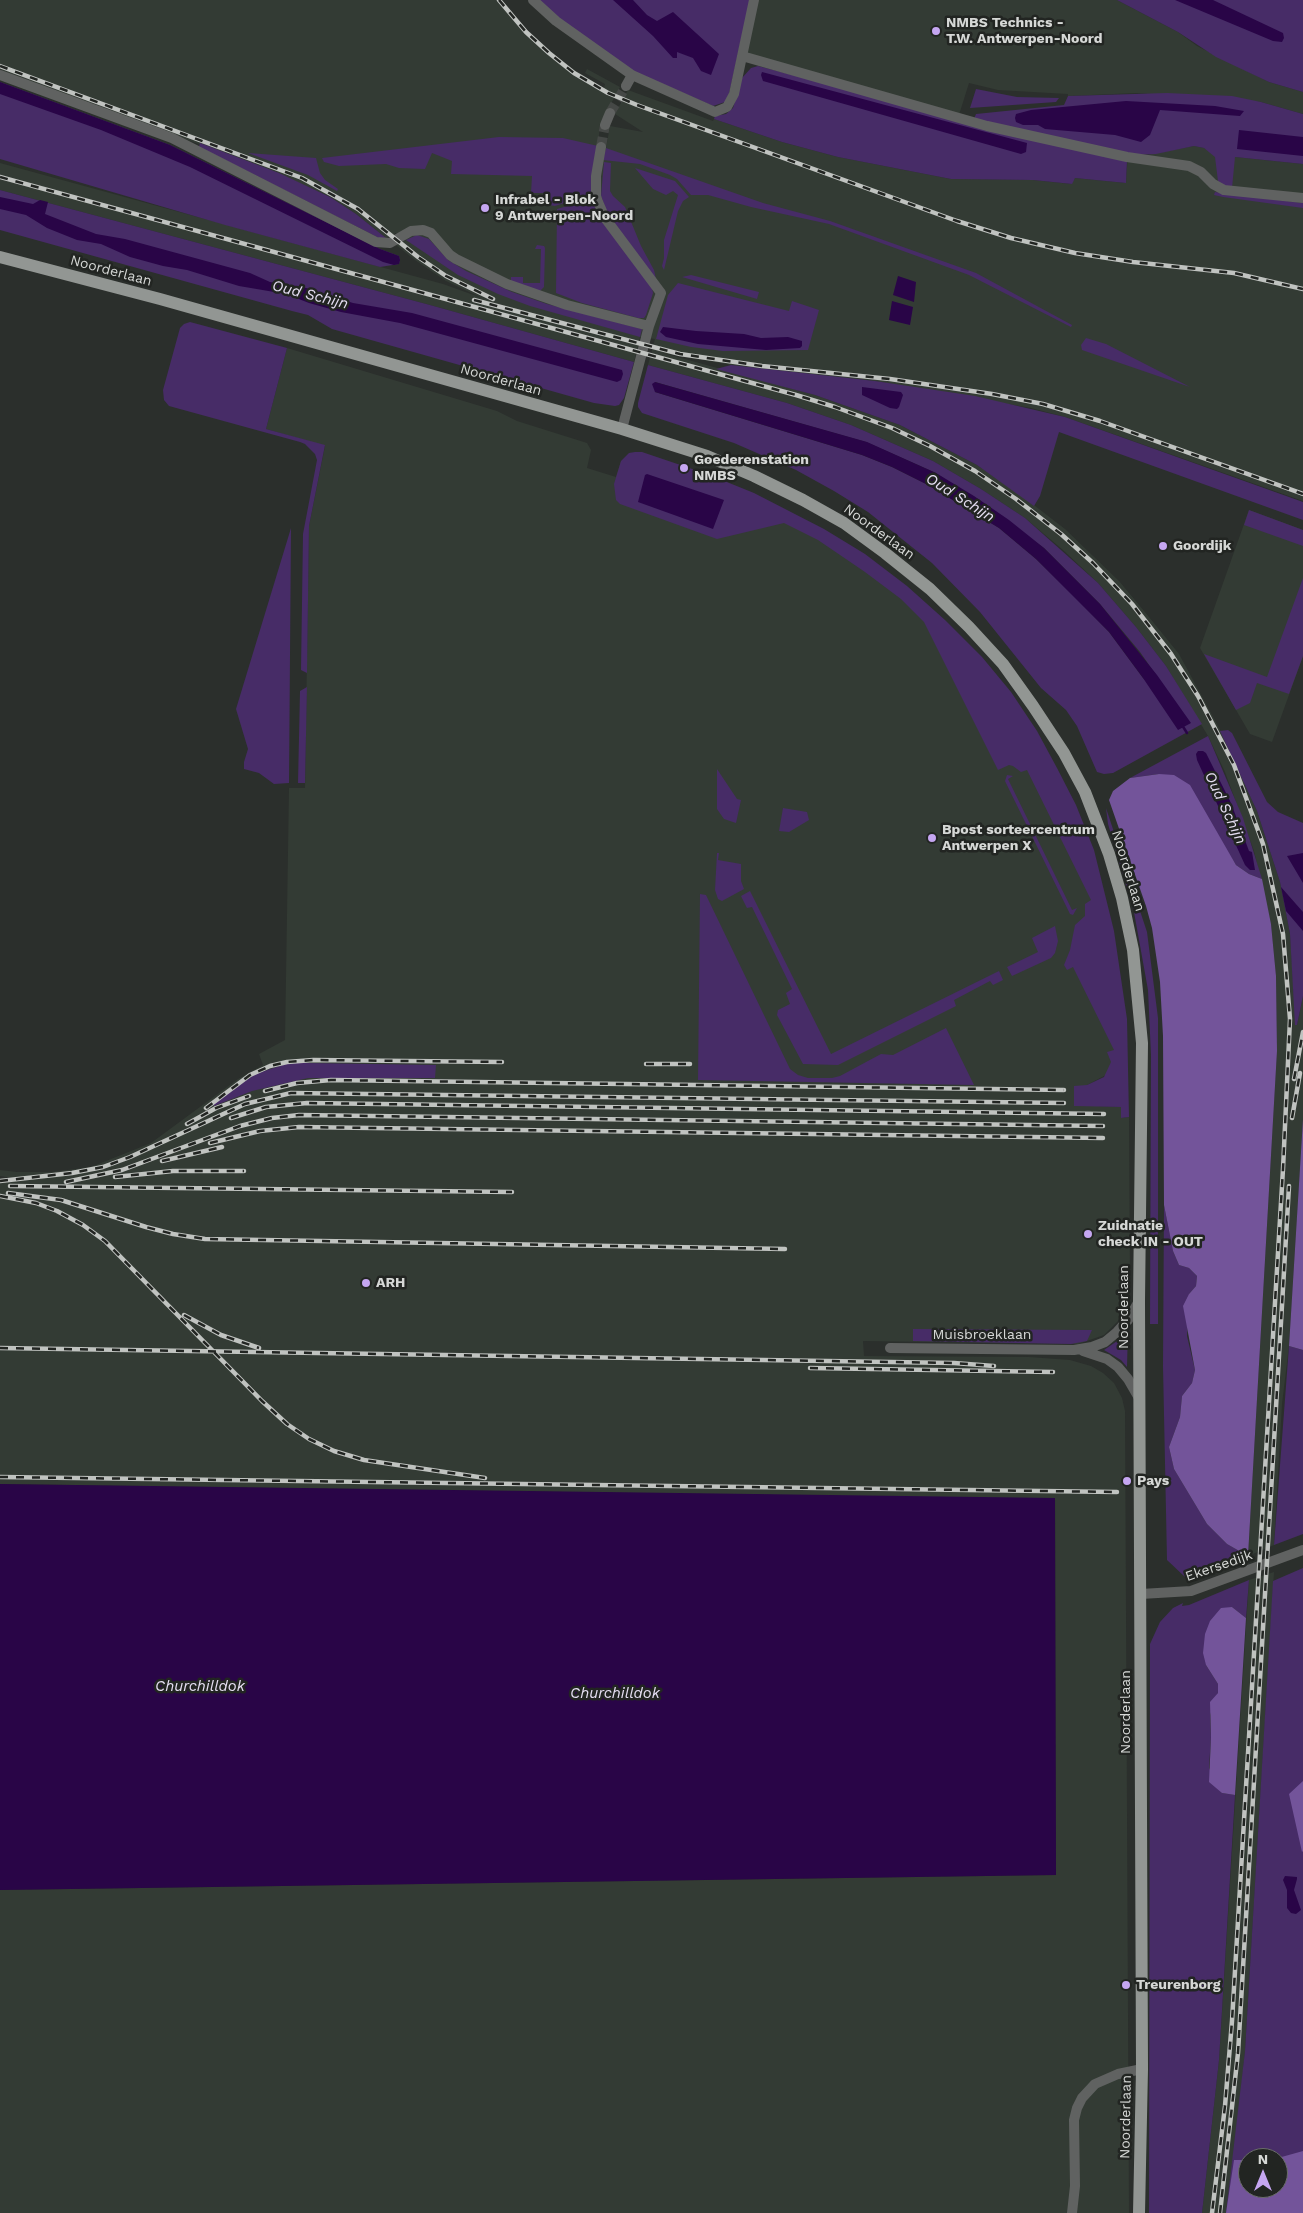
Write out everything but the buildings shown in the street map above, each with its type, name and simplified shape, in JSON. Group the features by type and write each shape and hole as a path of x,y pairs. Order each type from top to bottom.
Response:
{"main road":[{"name":"Noorderlaan","path":"0,257 166,301 622,429 706,456 754,476 803,500 844,524 886,553 930,589 1003,664 1064,753 1085,792 1110,854 1122,898 1133,950 1142,1042 1138,1301 1142,2069 1139,2213"}],"street":[{"path":"533,0 556,21 632,74 708,110 721,111 727,107 734,94 754,0"},
{"path":"742,56 987,126 1127,157 1189,166 1202,172 1213,184 1224,190 1303,198"},
{"path":"626,86 632,74"},
{"path":"0,75 172,138 376,242 390,242 411,231 423,230 431,233 450,255 456,259 507,284 567,305 650,326"},
{"path":"605,124 610,113"},
{"path":"602,147 596,176 596,196 598,202 605,218 661,292 622,429"},
{"name":"Muisbroeklaan","path":"1074,1350 1092,1347 1105,1342 1128,1320 1138,1301"},
{"name":"Muisbroeklaan","path":"890,1348 1074,1350 1093,1353 1118,1367 1128,1379 1139,1398"},
{"name":"Ekersedijk","path":"1141,1594 1191,1591 1303,1550"},
{"path":"1072,2213 1074,2120 1077,2108 1082,2098 1095,2084 1118,2074 1142,2069"}],"shaded area":[{"path":"0,0 502,0 532,36 568,66 604,88 605,84 585,73 587,69 620,87 600,124 598,146 606,148 610,126 643,132 615,114 628,90 713,121 714,119 782,142 838,157 951,179 1033,180 1071,184 1075,178 1126,183 1128,153 1146,155 1194,146 1204,148 1212,153 1235,157 1303,164 1303,501 1065,417 1031,408 875,381 755,369 663,353 815,395 900,425 977,465 1017,492 1065,529 1119,581 1179,654 1225,739 1257,811 1280,882 1290,934 1296,1025 1303,996 1303,1119 1289,1346 1282,1404 1274,1545 1248,1556 1277,1051 1276,976 1271,924 1254,851 1225,772 1208,736 1166,666 1136,627 1098,583 1063,550 1025,518 981,489 933,461 851,425 787,403 648,365 655,339 640,337 634,362 430,305 0,190 0,163 443,284 482,298 446,281 415,260 396,245 406,240 396,233 386,238 356,214 330,197 279,174 0,70"},
{"path":"537,0 750,0 729,94 725,102 713,106 635,72 576,33"},
{"path":"750,0 1117,0 1178,32 1197,46 1269,82 1303,92 1303,114 1261,102 1137,93 1068,96 1068,94 998,90 969,83 959,115 738,53"},
{"path":"1117,0 1303,0 1303,92 1269,82 1216,57 1178,32"},
{"path":"758,66 1127,161 1126,183 1075,178 1072,184 1033,180 951,179 838,157 782,142 714,119 715,116 726,114 733,108 742,78 751,68"},
{"path":"0,82 170,145 380,249 399,256 399,264 380,267 225,225 0,159"},
{"path":"976,89 1017,97 1059,98 1056,102 970,108"},
{"path":"1167,93 1232,96 1303,114 1303,164 1235,157 1232,188 1226,187 1218,181 1215,157 1204,148 1194,146 1156,154 1133,155 974,119 976,114 1064,105 1068,96"},
{"path":"499,137 563,138 598,146 593,168 591,194 555,206 549,205 546,193 531,193 532,176 451,174 452,161 432,153 425,169 399,168 386,164 339,166 324,162 322,158"},
{"path":"200,143 279,173 330,197 356,214 386,238 381,239 199,147"},
{"path":"606,148 763,203 830,221 976,273 1072,325 1071,327 969,275 829,224 751,207 708,195 691,195 677,179 670,175 640,164 603,160"},
{"path":"248,153 316,158 320,173 325,180 338,189 337,191 308,175"},
{"path":"604,162 611,163 610,191 625,207 641,246 654,270 656,279 609,218 601,196"},
{"path":"635,168 675,181 689,197 683,201 678,211 664,270 662,266 664,240 678,195 673,191 666,195 653,189"},
{"path":"0,190 430,305 634,362 624,398 619,405 615,406 594,403 332,329 308,315 0,230"},
{"path":"1215,192 1303,203 1303,208 1223,197 1214,195"},
{"path":"592,199 599,216 652,288 653,293 644,318 582,303 556,293 557,209"},
{"path":"417,235 429,239 448,260 466,271 512,292 547,304 642,329 640,337 530,306 498,294 458,275 406,240"},
{"path":"537,245 544,246 545,248 544,287 540,291 511,282 511,277 523,277 523,283 540,283 541,249 535,249"},
{"path":"691,275 759,292 757,299 682,277"},
{"path":"678,283 789,311 792,301 819,310 808,350 723,351 691,347 656,339 668,295"},
{"path":"190,322 287,348 266,429 325,445 309,526 307,673 301,670 303,534 317,460 315,454 305,444 300,442 169,406 164,400 163,390 180,328"},
{"path":"1086,338 1106,344 1190,387 1082,350 1081,345"},
{"path":"287,348 497,411 517,421 587,443 591,450 587,468 616,477 621,461 784,517 881,577 971,660 1095,888 1119,1068 1087,1085 1074,1105 1121,1107 1121,1118 1129,1117 1130,1285 1124,1309 1118,1321 1104,1335 1078,1344 863,1341 864,1356 1029,1357 1070,1360 1091,1366 1103,1373 1114,1383 1122,1398 1125,1411 1129,2213 0,2213 0,1890 1056,1875 1055,1499 0,1484 0,1179 13,1178 0,1176 0,1170 52,1172 91,1167 151,1143 238,1079 263,1065 259,1054 285,1040 289,788 305,788 309,526 325,446 266,429"},
{"path":"648,365 787,403 851,425 933,461 1025,518 1098,583 1136,627 1166,666 1202,724 1113,773 1104,774 1097,772 1077,726 1066,710 1041,688 980,612 932,563 868,512 796,470 734,443 642,413 638,403","holes":["655,382 866,442 936,473 1044,548 1100,604 1140,652 1190,724 1143,678 1109,632 1075,597 1036,559 999,528 928,485 892,467 862,455 655,392"]},
{"path":"731,365 875,381 975,396 1065,417 1303,502 1303,520 1059,432 1040,496 1034,506 977,465 900,425 815,395 716,369"},
{"path":"642,452 707,474 754,493 824,529 865,554 907,586 945,620 982,657 1011,692 1037,731 1057,768 1076,805 1094,850 1114,931 1127,1019 1129,1117 1121,1118 1121,1107 1074,1106 1074,1086 1087,1085 1104,1077 1111,1062 1107,1052 1114,1050 1073,967 1067,970 1064,965 1070,950 1075,925 1085,916 1085,904 1091,900 1027,770 1021,772 1009,765 998,770 924,622 901,599 865,572 818,540 784,523 717,539 620,504 616,500 614,484 621,461 629,453"},
{"path":"1249,510 1303,530 1303,656 1272,742 1250,734 1200,648"},
{"path":"1249,510 1303,530 1303,546 1244,525"},
{"path":"291,528 289,783 274,784 259,773 244,769 248,749 236,709"},
{"path":"1303,578 1303,656 1289,694 1257,683 1250,703 1236,710 1204,654 1267,677"},
{"path":"307,687 305,783 298,783 300,691"},
{"path":"1228,730 1232,733 1267,802 1278,812 1303,823 1303,996 1297,1025 1295,1025 1290,934 1280,882 1257,811 1220,731"},
{"path":"1208,736 1243,818 1262,879 1249,874 1236,865 1219,838 1159,774 1130,778"},
{"path":"717,769 737,799 741,800 736,823 724,819 717,809"},
{"path":"1159,774 1174,775 1190,785 1236,865 1249,874 1262,879 1271,924 1276,976 1277,1051 1248,1556 1227,1544 1207,1524 1174,1469 1169,1447 1180,1417 1182,1396 1192,1383 1195,1370 1183,1306 1189,1294 1196,1286 1197,1276 1189,1268 1179,1265 1173,1251 1164,1205 1163,1036 1160,982 1152,928 1146,906 1109,800 1113,791 1130,778"},
{"path":"1007,775 1013,776 1008,779 1072,910 1077,908 1073,915 1070,914 1005,781"},
{"path":"783,808 807,812 809,820 789,832 779,831"},
{"path":"1106,808 1147,932 1158,1018 1158,1324 1150,1324 1151,1055 1148,990 1134,912 1108,824"},
{"path":"717,853 719,853 718,860 741,864 741,881 744,889 722,901 718,899 715,890"},
{"path":"750,891 831,1054 999,971 1003,980 993,985 990,981 954,1000 956,1006 838,1065 803,1064 777,1015 778,1010 790,1004 786,993 792,989 752,907 747,908 741,896"},
{"path":"700,894 706,895 790,1069 798,1075 808,1078 840,1076 881,1054 893,1055 946,1028 974,1085 698,1080"},
{"path":"1055,926 1058,941 1055,953 1051,958 1012,976 1007,967 1038,952 1032,938"},
{"path":"304,1062 436,1065 435,1078 308,1078 252,1091 214,1106 213,1104 255,1074 286,1064"},
{"path":"1303,1119 1303,1350 1289,1346"},
{"path":"1164,1205 1173,1251 1179,1265 1189,1268 1197,1276 1196,1286 1189,1294 1187,1336 1195,1370 1192,1383 1182,1396 1180,1417 1169,1447 1174,1469 1207,1524 1227,1544 1248,1556 1211,1574 1194,1578 1185,1577 1167,1560 1163,1366"},
{"path":"913,1329 1092,1330 1087,1341 1071,1344 913,1341"},
{"path":"1128,1329 1127,1367 1121,1360 1104,1350 1123,1337"},
{"path":"1289,1346 1303,1350 1303,1534 1274,1545"},
{"path":"1303,1568 1303,2213 1226,2213 1245,2051 1273,1581"},
{"path":"1274,1572 1245,2051 1234,2160 1226,2213 1202,2213 1219,2060 1249,1580"},
{"path":"1249,1580 1246,1618 1232,1607 1206,1665 1218,1684 1218,1693 1210,1715 1209,1768 1222,1793 1235,1795 1219,2060 1202,2213 1149,2213 1150,1644 1160,1622 1173,1608 1183,1603 1182,1606 1189,1605"},
{"path":"1232,1607 1246,1618 1235,1795 1222,1793 1209,1782 1210,1702 1218,1693 1218,1684 1206,1665 1203,1653 1205,1634 1210,1621 1221,1608"},
{"path":"1303,1781 1303,1851 1302,1852 1289,1794"},
{"path":"1303,2151 1303,2213 1226,2213 1234,2160 1238,2160 1238,2198 1288,2198 1288,2155"}],"water":[{"path":"613,0 633,0 647,15 657,21 673,12 719,54 711,75 701,71 693,58 677,52 677,58 673,58 653,36"},
{"path":"1175,0 1213,0 1283,33 1284,38 1282,42 1273,41"},
{"path":"762,72 1027,143 1026,152 1021,154 763,81"},
{"path":"0,82 170,145 380,249 399,256 399,264 394,265 383,262 190,167 101,130 0,94"},
{"path":"1126,101 1215,106 1244,111 1240,116 1160,110 1150,135 1141,142 1115,135 1045,129 1038,125 1023,125 1016,122 1015,118 1016,114 1031,110"},
{"path":"1239,130 1303,137 1303,156 1237,149"},
{"path":"0,197 33,204 40,200 48,202 45,214 96,234 125,239 250,273 270,282 303,287 353,303 412,313 622,370 623,374 621,380 617,382 400,323 341,312 286,294 239,286 187,270 130,257 101,244 77,240 47,228 26,215 0,209"},
{"path":"898,276 916,282 914,302 893,295"},
{"path":"892,301 913,307 910,325 889,320"},
{"path":"663,327 744,334 761,338 788,337 802,341 802,346 800,348 766,350 698,344 666,337 660,332"},
{"path":"655,382 867,442 936,473 974,496 1009,520 1044,548 1100,604 1157,675 1191,723 1178,730 1109,632 1036,559 999,528 928,485 892,467 862,455 655,392 652,384"},
{"path":"862,387 901,392 903,395 899,407 897,409 890,408 862,395"},
{"path":"647,474 724,500 713,529 638,502 645,475"},
{"path":"1198,751 1206,753 1231,803 1249,851 1252,852 1255,870 1250,870 1245,865 1197,760 1196,754"},
{"path":"1303,853 1303,883 1287,856"},
{"path":"1281,887 1303,912 1303,931 1286,911"},
{"name":"Churchilldok","path":"0,1484 1055,1498 1056,1875 0,1890"},
{"path":"1285,1876 1297,1877 1294,1890 1301,1910 1296,1914 1291,1913 1287,1908 1287,1890 1283,1880"}],"waterway":[{"name":"Oud Schijn","path":"1182,725 1187,733"}],"tunnel":[{"path":"610,113 626,86"},
{"path":"601,147 605,125"}],"railway":[{"path":"499,0 526,32 549,53 574,73 608,93 957,221 1011,238 1075,253 1133,262 1234,273 1303,289"},
{"path":"0,66 302,178 358,209 418,257 446,276 493,299"},
{"path":"0,177 796,395 892,428 975,471 1016,499 1061,534 1093,563 1132,604 1171,654 1198,696 1234,765 1263,844 1283,934 1290,1019 1283,1169 1232,2021 1225,2106 1212,2213"},
{"path":"474,300 680,354 762,366 890,379 992,394 1043,404 1100,421 1303,494"},
{"path":"1294,1079 1303,1032"},
{"path":"206,1108 250,1075 270,1066 287,1062 313,1060 502,1062"},
{"path":"646,1064 690,1064"},
{"path":"1292,1118 1300,1073"},
{"path":"265,1091 297,1083 331,1080 1064,1090"},
{"path":"0,1181 72,1173 103,1167 130,1157 245,1104 291,1093 1064,1103"},
{"path":"187,1124 216,1108 249,1096"},
{"path":"231,1118 266,1107 307,1103 1104,1114"},
{"path":"66,1182 122,1170 240,1126 272,1118 299,1115 1103,1126"},
{"path":"210,1143 260,1131 299,1127 1103,1138"},
{"path":"162,1161 222,1147"},
{"path":"115,1177 173,1171 244,1171"},
{"path":"10,1186 512,1192"},
{"path":"1220,2213 1238,2053 1289,1186"},
{"path":"8,1193 61,1200 146,1227 205,1239 785,1249"},
{"path":"0,1196 36,1203 57,1211 83,1225 105,1241 262,1401 287,1424 309,1439 334,1451 364,1460 485,1478"},
{"path":"184,1315 221,1335 259,1348"},
{"path":"0,1348 954,1363 994,1366"},
{"path":"810,1368 1053,1372"},
{"path":"0,1477 1117,1492"}],"place":[{"name":"NMBS Technics - T.W. Antwerpen-Noord","path":"936,31"},
{"name":"Infrabel - Blok 9 Antwerpen-Noord","path":"485,208"},
{"name":"Goederenstation NMBS","path":"684,468"},
{"name":"Goordijk","path":"1163,546"},
{"name":"Bpost sorteercentrum Antwerpen X","path":"932,838"},
{"name":"Zuidnatie check IN - OUT","path":"1088,1234"},
{"name":"ARH","path":"366,1283"},
{"name":"Pays","path":"1127,1481"},
{"name":"Treurenborg","path":"1126,1985"}]}
